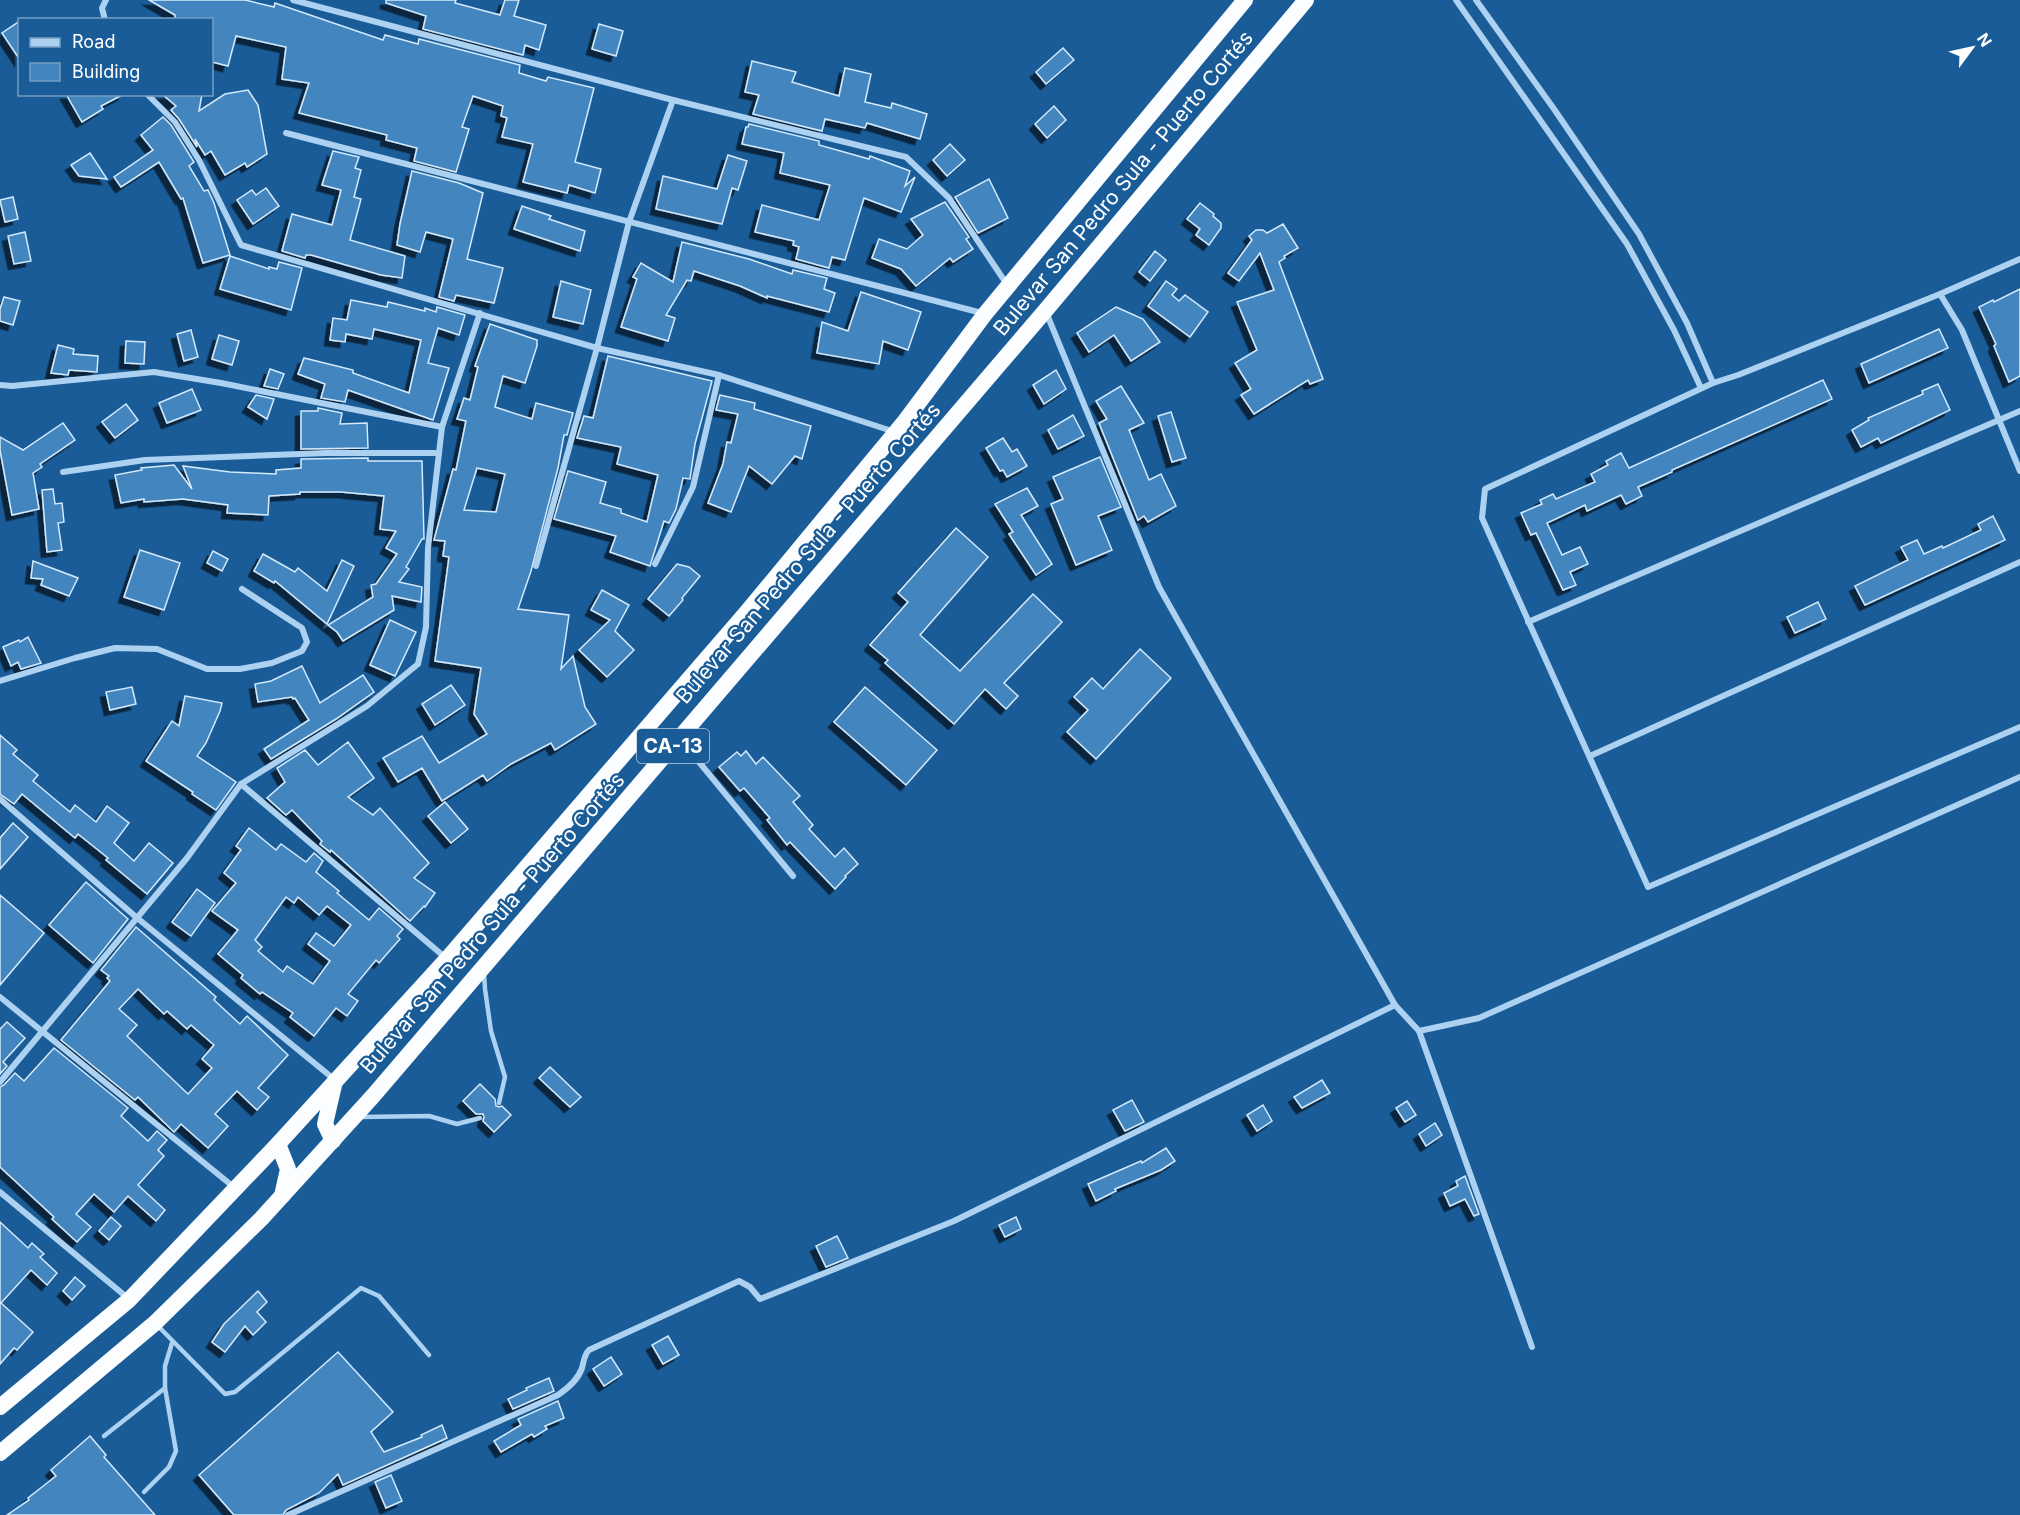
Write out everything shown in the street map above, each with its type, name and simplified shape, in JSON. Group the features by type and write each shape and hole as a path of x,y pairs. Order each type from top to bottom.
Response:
{"highway":[{"name":"Bulevar San Pedro Sula - Puerto Cortés","path":"0,1407 129,1299 236,1189 447,959 746,613 895,432 985,314 1245,0"},
{"name":"Bulevar San Pedro Sula - Puerto Cortés","path":"0,1453 155,1323 261,1219 333,1141 1045,310 1306,0"},
{"path":"333,1141 325,1124 335,1080"},
{"path":"278,1144 288,1169 282,1197"}],"street":[{"path":"104,18 102,8 106,0"},
{"path":"293,0 673,100 906,157 949,198 1008,286"},
{"path":"1456,0 1627,244 1674,330 1701,388"},
{"path":"1476,0 1639,234 1687,323 1713,383"},
{"path":"149,96 175,122 199,160 241,245 597,348 719,375 895,432"},
{"path":"536,566 597,348 629,222 673,100"},
{"path":"286,133 985,314"},
{"path":"2020,259 1940,294 1701,388 1485,489 1482,518 1648,887 2020,727"},
{"path":"1940,294 1962,330 2020,471"},
{"path":"1045,310 1159,587 1395,1005 1419,1031 1532,1347"},
{"path":"0,1082 187,858 241,784 367,706 418,664 426,627 428,548 442,428 480,313"},
{"path":"0,385 12,386 154,372 442,428"},
{"path":"655,564 693,487 719,375"},
{"path":"1528,622 2020,411"},
{"path":"63,472 145,460 326,453 439,453"},
{"path":"1590,756 2020,562"},
{"path":"0,681 115,648 157,649 207,669 240,669 272,663 302,651 307,642 302,628 242,589"},
{"path":"679,738 793,876"},
{"path":"1419,1031 1479,1018 2020,777"},
{"path":"241,784 447,959"},
{"path":"0,799 136,917 335,1080"},
{"path":"0,997 236,1189"},
{"path":"288,1515 558,1395 577,1378 585,1354 589,1350 739,1281 750,1287 760,1299 954,1221 1395,1005"},
{"path":"0,1192 129,1299"}],"lane":[{"path":"484,966 491,1031 505,1077 499,1103"},
{"path":"354,1117 429,1116 457,1124 480,1118"},
{"path":"155,1323 225,1394 235,1392 361,1288 379,1296 429,1355"},
{"path":"144,1492 169,1467 176,1451 165,1388 165,1366 172,1342"},
{"path":"104,1436 165,1388"}],"building":[{"path":"149,0 245,0 274,7 275,3 383,40 385,35 418,44 419,39 520,65 519,73 546,81 548,77 594,88 575,162 601,169 595,193 569,185 567,193 523,182 533,144 502,137 507,118 501,116 503,106 473,96 462,127 469,129 456,172 414,161 417,148 386,140 387,135 299,113 309,83 282,79 286,47 236,36 228,66 213,62 213,18 175,18 175,15"},
{"path":"386,0 456,0 455,3 500,15 505,0 519,0 514,16 546,25 539,50 525,45 523,55 423,29 426,16 386,3"},
{"path":"18,22 18,57 2,33"},
{"path":"599,24 623,31 616,56 592,49"},
{"path":"1063,48 1074,60 1046,84 1036,72"},
{"path":"752,61 796,72 792,82 839,96 845,68 871,74 865,102 891,108 892,103 927,114 920,139 867,123 865,128 825,119 822,131 753,114 759,95 745,92"},
{"path":"248,90 258,105 267,154 247,167 245,163 225,175 211,151 205,155 195,139 197,147 171,110 176,106 164,96 202,96 199,111 225,94"},
{"path":"67,96 120,96 101,106 103,109 82,122"},
{"path":"1054,106 1066,120 1047,138 1035,124"},
{"path":"163,117 171,125 194,162 189,166 204,191 208,190 230,255 203,263 183,198 181,199 159,162 121,187 114,177 153,150 141,135"},
{"path":"749,124 819,141 819,145 869,159 870,156 910,171 905,186 915,177 901,212 864,198 845,260 832,257 829,268 796,259 799,247 793,245 794,241 755,232 762,205 819,220 830,185 780,173 784,153 742,144 746,127"},
{"path":"950,144 965,160 947,176 933,160"},
{"path":"333,151 359,157 355,168 361,170 354,197 361,199 350,240 405,256 402,278 381,275 311,255 306,255 305,258 282,251 292,214 332,225 341,190 322,185"},
{"path":"90,153 107,179 79,176 71,165"},
{"path":"728,155 747,161 738,190 732,188 722,224 656,209 663,176 717,189"},
{"path":"412,171 459,183 483,193 467,259 503,268 494,303 456,295 454,301 439,297 453,239 426,232 420,252 397,245"},
{"path":"989,179 1008,218 978,233 955,197"},
{"path":"266,188 279,206 253,224 237,200 252,190 256,195"},
{"path":"13,197 18,219 5,222 0,200"},
{"path":"945,202 969,237 966,239 973,249 953,262 950,258 916,286 901,269 872,258 879,239 907,249 923,235 911,219"},
{"path":"1200,203 1221,223 1221,228 1209,245 1196,235 1200,229 1187,219"},
{"path":"522,206 551,216 549,219 585,231 580,251 514,229"},
{"path":"1283,224 1298,248 1284,256 1285,258 1279,262 1323,379 1310,384 1308,380 1254,414 1241,395 1251,389 1235,363 1257,350 1237,302 1274,290 1260,253 1239,281 1228,273 1252,240 1249,236 1256,230 1263,230 1267,233"},
{"path":"25,232 31,261 14,264 8,236"},
{"path":"682,242 749,259 792,274 793,270 827,278 824,289 835,293 829,312 767,296 767,298 740,286 694,271 691,281 687,280 666,315 675,318 668,341 621,327 637,279 633,277 641,263 673,282"},
{"path":"1155,251 1166,260 1150,281 1139,272"},
{"path":"230,256 269,269 269,267 277,269 279,262 302,268 291,310 220,289"},
{"path":"561,281 591,290 583,324 553,317"},
{"path":"1166,281 1177,289 1172,295 1179,301 1185,295 1208,312 1190,337 1148,306"},
{"path":"2020,289 2020,376 2009,382 1994,346 1996,344 1979,307"},
{"path":"861,292 921,312 908,350 883,341 879,364 817,353 822,322 848,331"},
{"path":"4,297 20,301 13,325 0,321 0,309"},
{"path":"351,300 387,307 388,302 436,312 437,307 465,315 459,335 438,328 428,363 449,368 433,420 348,390 345,402 321,398 325,384 298,374 304,358 353,370 353,373 409,393 421,340 374,329 372,339 346,334 345,342 330,340 333,318 347,320"},
{"path":"1116,307 1143,319 1160,342 1131,361 1114,335 1089,352 1077,333"},
{"path":"490,324 537,340 525,383 503,376 495,407 532,419 536,403 573,413 567,435 564,435 558,468 531,571 518,609 569,615 561,669 573,656 585,707 596,724 555,750 551,743 511,764 487,781 483,775 442,801 422,768 398,782 383,758 422,736 439,763 487,734 474,714 481,668 435,661 449,557 443,556 445,541 434,540 453,469 456,470 466,421 457,419 464,398 470,400 478,367 475,366","holes":["477,468 505,474 496,512 464,510"]},
{"path":"1939,329 1948,348 1869,383 1861,364"},
{"path":"191,330 198,357 184,361 177,334"},
{"path":"219,335 239,341 232,365 212,359"},
{"path":"126,341 145,342 144,364 125,363"},
{"path":"58,345 74,349 73,354 98,356 97,372 69,370 68,375 51,373"},
{"path":"608,356 712,381 695,444 690,479 683,478 676,509 669,523 664,521 650,566 610,552 616,536 554,519 568,471 606,482 600,503 621,509 621,513 647,522 658,475 617,464 621,447 577,438 584,416 593,418"},
{"path":"270,369 284,374 278,389 264,386"},
{"path":"1056,370 1066,389 1044,404 1033,385"},
{"path":"1823,380 1832,399 1638,487 1642,496 1626,504 1621,495 1587,511 1585,505 1547,523 1562,555 1580,547 1588,564 1570,572 1576,585 1563,590 1536,533 1531,535 1521,513 1542,504 1540,500 1553,494 1556,499 1595,482 1591,474 1608,465 1606,461 1621,453 1629,468"},
{"path":"1938,384 1950,410 1881,443 1878,438 1861,447 1852,430 1869,420 1868,418 1923,394 1922,391"},
{"path":"1121,386 1144,423 1129,430 1149,480 1161,474 1176,506 1148,522 1144,516 1138,520 1099,423 1107,419 1096,401"},
{"path":"192,389 201,410 167,423 159,403"},
{"path":"256,395 274,399 267,419 248,407"},
{"path":"720,395 755,403 754,409 811,426 802,459 795,456 772,484 749,466 731,512 708,503 723,464 727,442 731,443 738,414 716,410"},
{"path":"126,404 138,420 115,438 102,422"},
{"path":"318,408 342,413 340,424 367,423 368,448 301,449 301,411 318,411"},
{"path":"1171,412 1186,458 1172,462 1158,416"},
{"path":"1073,415 1084,436 1058,449 1048,430"},
{"path":"63,423 75,440 40,464 42,467 33,473 39,509 12,515 0,450 0,437 23,450"},
{"path":"1003,438 1012,452 1017,449 1027,466 1007,477 1003,470 1000,471 986,448"},
{"path":"1100,457 1121,507 1098,516 1112,550 1076,565 1051,504 1063,499 1053,477"},
{"path":"368,458 368,461 422,461 424,539 406,567 409,569 399,582 422,587 421,602 392,596 394,610 343,641 328,625 373,597 371,585 376,584 397,554 386,548 396,531 380,529 384,496 341,492 300,492 300,494 269,496 268,515 227,513 228,505 183,499 144,502 144,499 121,503 115,475 142,470 141,468 174,465 192,489 183,466 230,472 276,474 276,470 301,468 301,459"},
{"path":"1027,488 1038,506 1021,515 1052,564 1036,575 1009,534 1013,532 995,504"},
{"path":"53,489 55,504 62,503 64,522 58,523 62,550 47,552 42,490"},
{"path":"1993,516 2005,540 1865,605 1855,586 1908,560 1901,547 1917,540 1924,554 1942,546 1943,548 1981,530 1978,524"},
{"path":"956,528 988,557 920,635 960,671 1033,594 1062,622 1004,683 1018,696 1006,709 985,689 954,724 885,663 888,660 870,645 908,602 898,593"},
{"path":"140,550 180,563 164,610 124,597"},
{"path":"213,551 228,559 222,571 207,563"},
{"path":"263,554 295,572 298,568 327,591 342,560 354,566 327,624 275,581 274,583 254,571"},
{"path":"33,561 78,578 69,596 41,585 43,579 31,578"},
{"path":"677,564 689,567 700,576 669,616 648,599"},
{"path":"602,590 629,605 615,631 634,650 607,677 579,650 610,620 591,610"},
{"path":"1818,602 1826,619 1795,633 1787,617"},
{"path":"390,620 416,632 395,676 370,665"},
{"path":"28,637 41,663 21,669 18,662 11,666 3,647"},
{"path":"1140,649 1171,678 1096,759 1067,732 1088,710 1074,697 1092,678 1103,689"},
{"path":"302,666 320,703 363,675 374,692 336,719 271,759 264,749 309,720 295,698 258,702 255,684 271,681"},
{"path":"451,685 465,705 435,725 422,704"},
{"path":"132,687 136,704 110,710 106,692"},
{"path":"865,687 937,750 906,785 834,722"},
{"path":"185,696 222,703 206,743 197,756 236,782 216,810 146,761 172,721 179,726"},
{"path":"0,735 17,750 13,754 38,775 33,781 70,812 75,805 96,822 107,806 129,823 114,843 134,861 149,843 173,863 147,894 78,834 75,838 22,794 14,804 0,794"},
{"path":"348,742 374,778 348,797 373,815 380,808 429,863 414,878 435,893 425,907 410,921 331,850 330,852 320,844 322,841 292,810 286,815 267,798 285,782 277,768 305,750 318,765"},
{"path":"746,751 756,764 763,757 800,796 793,802 813,825 809,829 835,857 844,848 858,864 835,889 790,842 787,845 767,820 770,818 744,788 740,791 719,767 737,752 741,756"},
{"path":"445,802 468,829 451,843 428,816"},
{"path":"13,823 28,837 0,869 0,838"},
{"path":"249,828 276,850 281,844 306,862 314,853 323,861 316,872 339,891 337,893 369,920 379,908 403,929 397,936 400,939 379,963 376,960 348,994 358,1001 347,1016 336,1008 314,1036 290,1017 293,1013 262,992 260,994 241,978 243,975 218,954 238,930 212,911 236,883 224,873 241,850 236,846","holes":["286,897 294,903 298,897 319,915 327,906 351,925 334,946 316,933 308,944 330,961 313,984 287,966 283,972 258,951 262,947 255,940"]},
{"path":"86,882 128,919 93,963 49,925"},
{"path":"197,889 215,903 191,936 172,922"},
{"path":"0,895 44,933 0,985"},
{"path":"136,927 216,997 214,1000 240,1024 247,1016 288,1055 258,1088 269,1097 257,1110 237,1091 215,1114 228,1126 208,1148 181,1124 174,1132 138,1097 135,1100 61,1040 110,981 107,978 109,976 101,970","holes":["138,989 164,1014 167,1011 187,1029 191,1025 214,1045 202,1059 212,1068 188,1094 127,1036 137,1025 119,1009"]},
{"path":"7,1022 25,1038 3,1062 7,1066 0,1074 0,1029"},
{"path":"54,1048 128,1108 121,1116 148,1141 157,1131 167,1140 158,1150 164,1156 138,1185 165,1210 156,1221 128,1196 114,1212 94,1194 76,1214 91,1227 77,1242 52,1219 54,1217 0,1167 0,1087 15,1073 24,1081"},
{"path":"550,1067 581,1097 570,1107 539,1078"},
{"path":"1322,1080 1330,1093 1302,1108 1294,1097"},
{"path":"480,1084 495,1099 496,1106 502,1106 511,1115 494,1132 483,1121 483,1114 476,1114 463,1101"},
{"path":"1132,1100 1144,1122 1125,1131 1113,1110"},
{"path":"1407,1101 1416,1115 1405,1122 1396,1108"},
{"path":"1263,1105 1272,1121 1257,1131 1247,1115"},
{"path":"1435,1123 1442,1135 1426,1146 1419,1134"},
{"path":"1166,1148 1175,1161 1161,1170 1115,1189 1116,1191 1096,1201 1088,1184 1141,1161 1142,1163"},
{"path":"1465,1176 1479,1214 1474,1216 1465,1199 1450,1206 1444,1193 1458,1186 1456,1181"},
{"path":"111,1217 121,1226 109,1240 99,1231"},
{"path":"1016,1217 1021,1229 1005,1237 999,1225"},
{"path":"0,1222 28,1248 32,1243 44,1254 40,1257 57,1273 47,1285 31,1270 1,1303 33,1332 0,1364"},
{"path":"837,1236 848,1258 826,1267 816,1246"},
{"path":"75,1277 85,1286 72,1300 63,1291"},
{"path":"258,1291 267,1302 257,1312 266,1322 253,1335 245,1326 225,1352 212,1342 224,1324"},
{"path":"668,1336 679,1355 663,1364 652,1345"},
{"path":"338,1352 393,1412 371,1432 384,1452 422,1437 421,1435 442,1425 447,1438 343,1485 338,1474 319,1493 286,1510 283,1515 234,1515 199,1475"},
{"path":"611,1357 622,1374 604,1386 593,1369"},
{"path":"549,1378 554,1391 513,1409 508,1399"},
{"path":"558,1401 564,1418 545,1426 547,1429 534,1437 532,1434 501,1452 494,1441 521,1425 518,1419"},
{"path":"90,1436 106,1455 104,1457 155,1515 7,1515 29,1500 28,1498 56,1476 51,1470"},
{"path":"391,1475 402,1501 386,1508 375,1482"}]}
